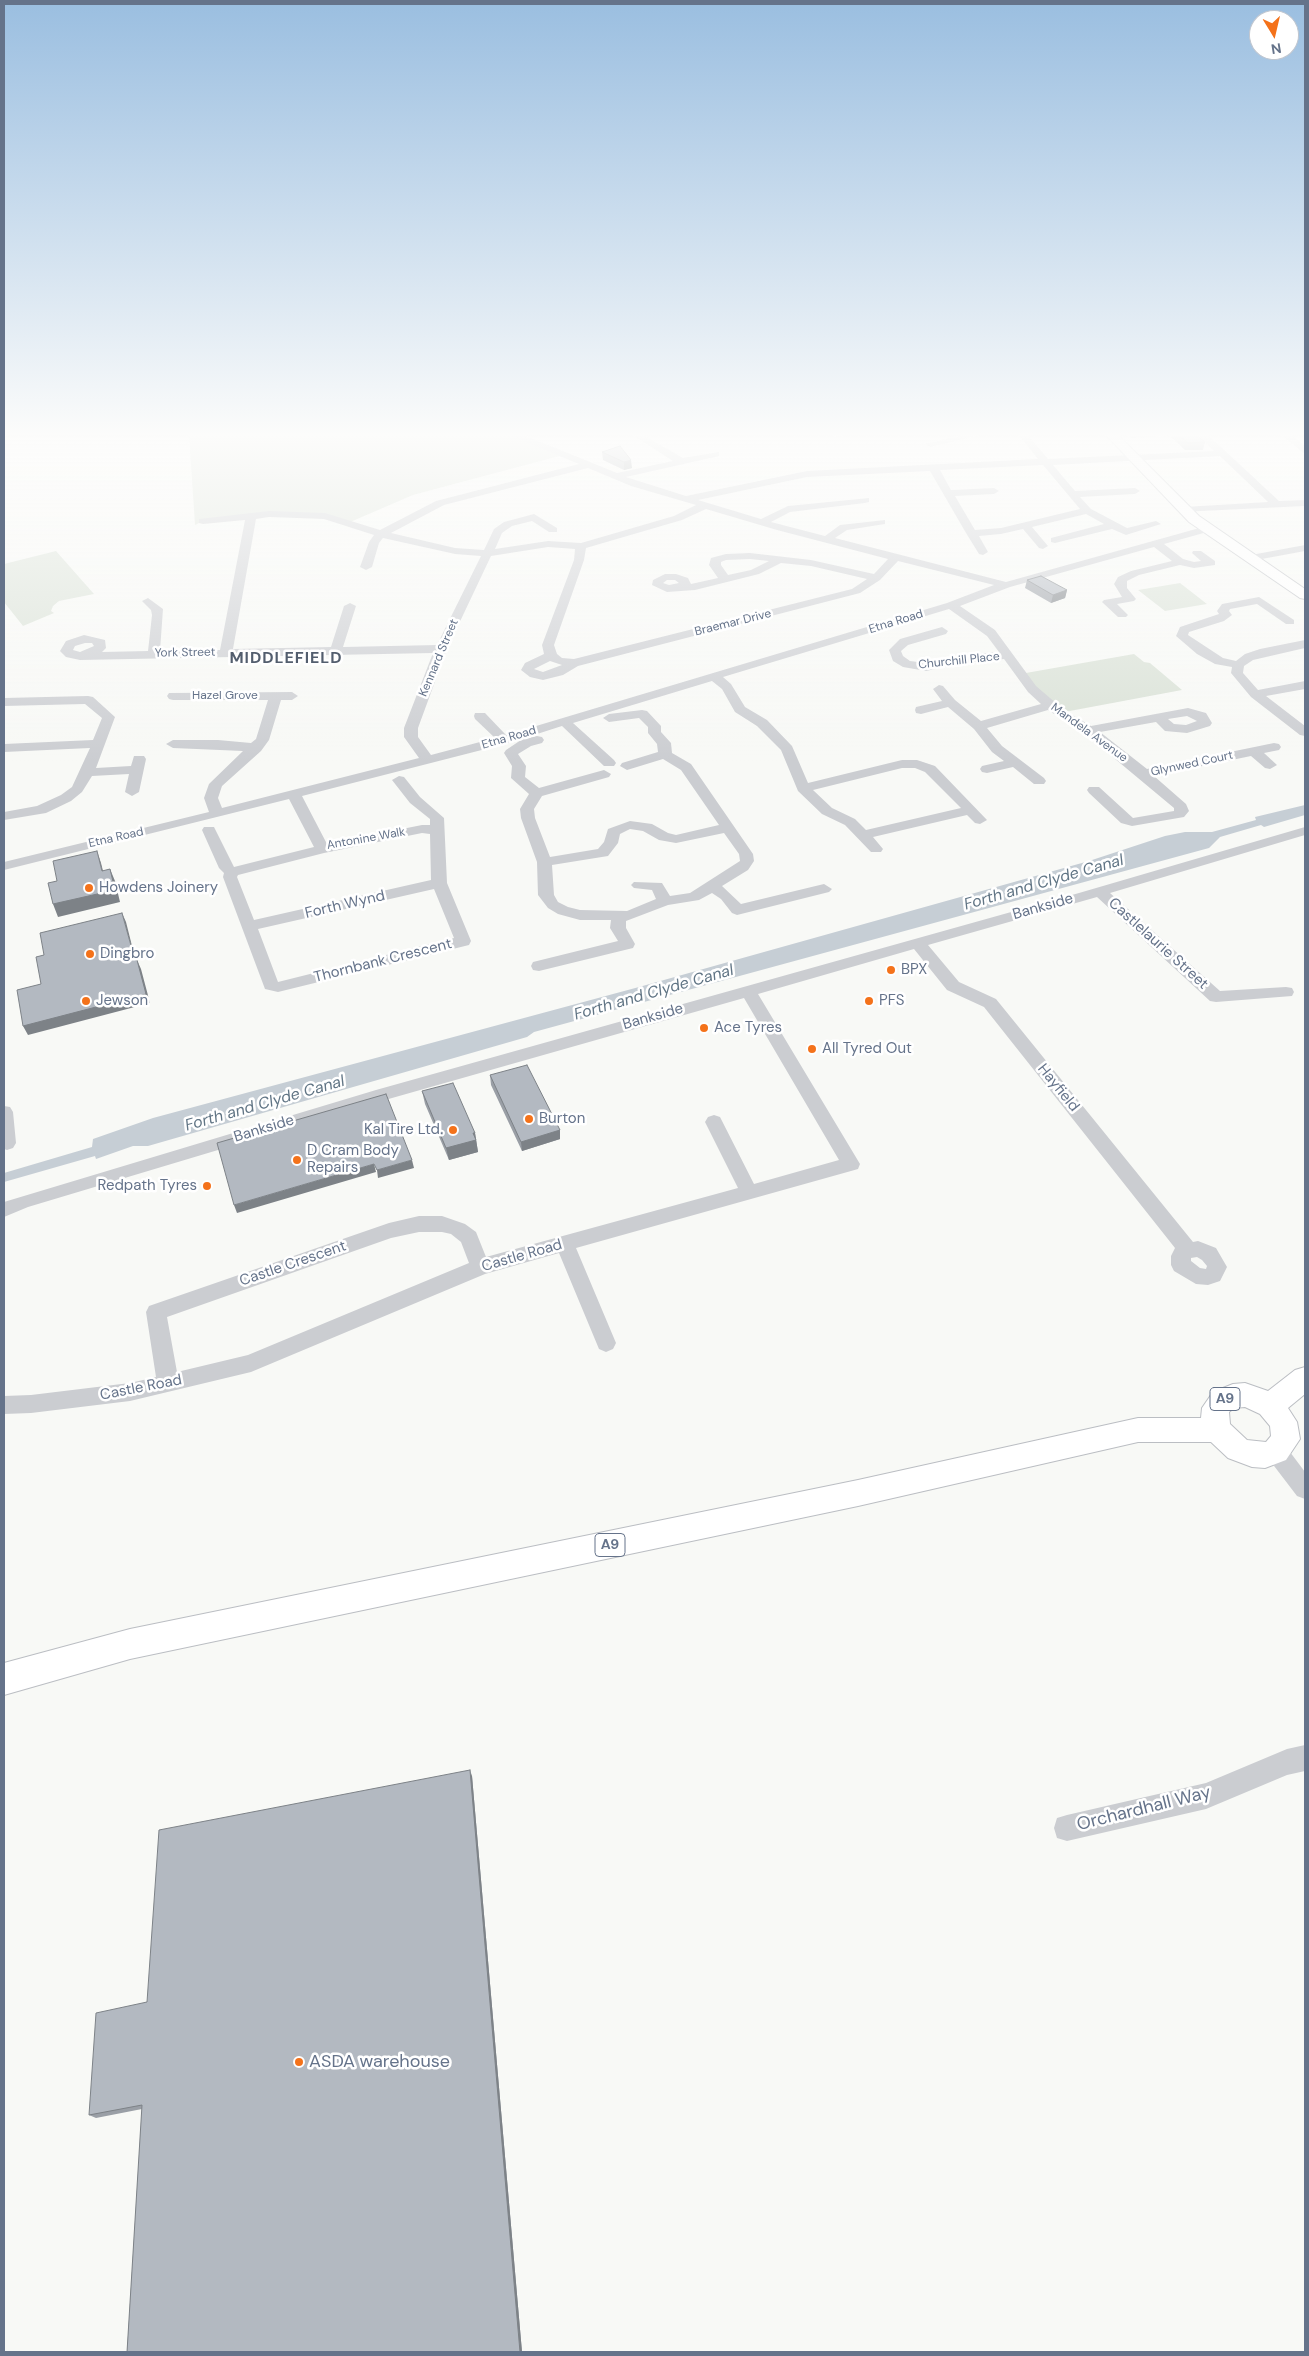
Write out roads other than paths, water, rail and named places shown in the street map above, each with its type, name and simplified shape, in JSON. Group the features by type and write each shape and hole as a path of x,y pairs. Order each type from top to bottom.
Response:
{"main road":[{"path":"1230,544 1305,595"},
{"path":"1276,1452 1282,1446 1286,1431 1278,1413 1270,1406 1305,1378"},
{"name":"A9","path":"1270,1406 1258,1399 1245,1395 1232,1396 1223,1400 1216,1408 1215,1418 1218,1430 1227,1441 1238,1449 1252,1454 1265,1455 1276,1452"},
{"name":"A9","path":"4,1679 130,1644 858,1493 1138,1430 1218,1430"}],"street":[{"path":"226,652 246,544"},
{"path":"366,567 373,544"},
{"path":"424,544 455,551 488,553 548,544 581,546 588,544"},
{"name":"Kennard Street","path":"428,760 411,737 411,728 441,649 492,544"},
{"path":"841,544 1006,585 1152,544"},
{"path":"977,544 982,552"},
{"path":"1156,544 1179,561 1194,565 1211,562 1197,553"},
{"path":"574,663 559,672 544,676 527,670 529,666 555,659 548,645 579,560 581,546"},
{"path":"1251,558 1305,548"},
{"path":"701,555 715,560 726,557 750,556 811,563 876,578"},
{"name":"Braemar Drive","path":"555,659 574,663 856,591 876,578 895,558"},
{"path":"715,560 715,565 725,579"},
{"path":"683,586 694,587 755,572 779,560"},
{"path":"1122,615 1108,602 1130,599 1120,584 1122,579 1135,572 1174,564 1179,561"},
{"name":"Etna Road","path":"4,866 562,727 714,676 951,605 1006,585"},
{"path":"1238,666 1219,661 1201,651 1182,636 1184,630 1220,620 1226,615 1223,611 1226,606 1259,600 1290,622"},
{"path":"148,601 157,609 158,615 154,653"},
{"name":"Mandela Avenue","path":"951,605 991,633 1032,689 1059,713 1089,730 1144,774"},
{"path":"336,650 350,606"},
{"name":"Churchill Place","path":"942,631 904,642 895,650 897,658 907,664 926,667 963,659 1008,655"},
{"name":"Churchill Place","path":"927,635 940,644"},
{"path":"1304,731 1255,694 1237,673 1238,666 1249,657 1305,644"},
{"name":"York Street","path":"80,656 154,653 441,649"},
{"path":"714,676 727,687 740,709 762,723 787,748 803,788 827,811 850,822 876,849"},
{"path":"1255,694 1305,685"},
{"path":"939,689 950,703 979,726 998,750 1039,781"},
{"name":"Hazel Grove","path":"173,696 292,696"},
{"name":"Hazel Grove","path":"218,814 211,798 216,784 256,748 262,740 276,696"},
{"path":"4,702 88,700 109,717 87,772 77,789 56,804 25,814 4,816"},
{"path":"921,710 950,703"},
{"path":"979,726 1050,705"},
{"path":"586,724 646,710 654,726 655,733 664,742 665,755"},
{"path":"480,716 504,740"},
{"path":"1089,730 1158,718"},
{"path":"494,753 511,753 526,743 562,727 606,768"},
{"path":"4,748 97,744"},
{"path":"173,744 218,744 256,748"},
{"name":"Glynwed Court","path":"1144,774 1274,747"},
{"path":"1254,751 1270,765"},
{"path":"511,753 519,766 518,778 537,793"},
{"path":"665,755 686,766 717,808 727,828 746,854 747,861 743,867 714,887 686,900 665,901 636,914 619,916 580,915 563,911 553,905 546,896 544,862 534,830 528,818 527,809 537,793 619,762 627,766 652,757 665,755"},
{"path":"987,769 1014,763"},
{"path":"87,772 137,764 132,792"},
{"path":"803,788 902,764 917,764 930,769 976,815"},
{"name":"Glynwed Court","path":"1094,790 1126,820 1132,822 1178,814 1182,811 1179,805 1144,774"},
{"path":"399,780 415,800 437,818 439,830 439,883"},
{"name":"Antonine Walk","path":"294,795 323,849 422,829 439,830"},
{"path":"863,834 976,815"},
{"path":"544,862 603,853 611,843 613,832 630,825 647,827 664,838 676,839 727,828"},
{"path":"209,830 226,868 232,872 323,849"},
{"name":"Bankside","path":"4,1210 22,1202 376,1096 1305,831"},
{"path":"232,872 230,877 250,926"},
{"path":"639,885 662,882 665,901"},
{"name":"Forth Wynd","path":"250,926 439,883"},
{"name":"Thornbank Crescent","path":"250,926 271,985 278,987 463,940 439,883"},
{"path":"714,887 726,896 737,910 824,889"},
{"name":"Castlelaurie Street","path":"1099,891 1216,997 1286,992"},
{"path":"539,966 627,944 618,928 619,916"},
{"name":"Hayfield","path":"917,943 953,986 990,1003 1188,1250"},
{"name":"Castle Road","path":"4,1405 31,1404 130,1392 251,1364 480,1267 851,1164 748,990"},
{"path":"4,1112 7,1143"},
{"path":"714,1122 749,1192"},
{"name":"Castle Crescent","path":"168,1383 156,1312 389,1231 419,1224 442,1224 458,1229 469,1237 480,1267"},
{"path":"565,1244 606,1343"},
{"path":"1276,1452 1305,1489"},
{"name":"Orchardhall Way","path":"1066,1828 1206,1796 1287,1762 1305,1758"}],"water":[{"name":"Forth and Clyde Canal","path":"1305,805 1305,815 1220,837 1209,848 534,1032 527,1037 148,1146 133,1146 96,1159 95,1156 4,1182 4,1173 92,1147 93,1139 153,1118 639,987 1089,861 1165,836 1185,832 1212,832 1256,820 1255,817"}],"place":[{"name":"Howdens Joinery","path":"89,888"},
{"name":"Dingbro","path":"90,954"},
{"name":"BPX","path":"891,970"},
{"name":"Jewson","path":"86,1001"},
{"name":"PFS","path":"869,1001"},
{"name":"Ace Tyres","path":"704,1028"},
{"name":"All Tyred Out","path":"812,1049"},
{"name":"Burton","path":"529,1119"},
{"name":"Kal Tire Ltd.","path":"453,1130"},
{"name":"D Cram Body Repairs","path":"297,1160"},
{"name":"Redpath Tyres","path":"207,1186"},
{"name":"ASDA warehouse","path":"299,2062"}],"district":[{"name":"MIDDLEFIELD","path":"286,659"}]}
